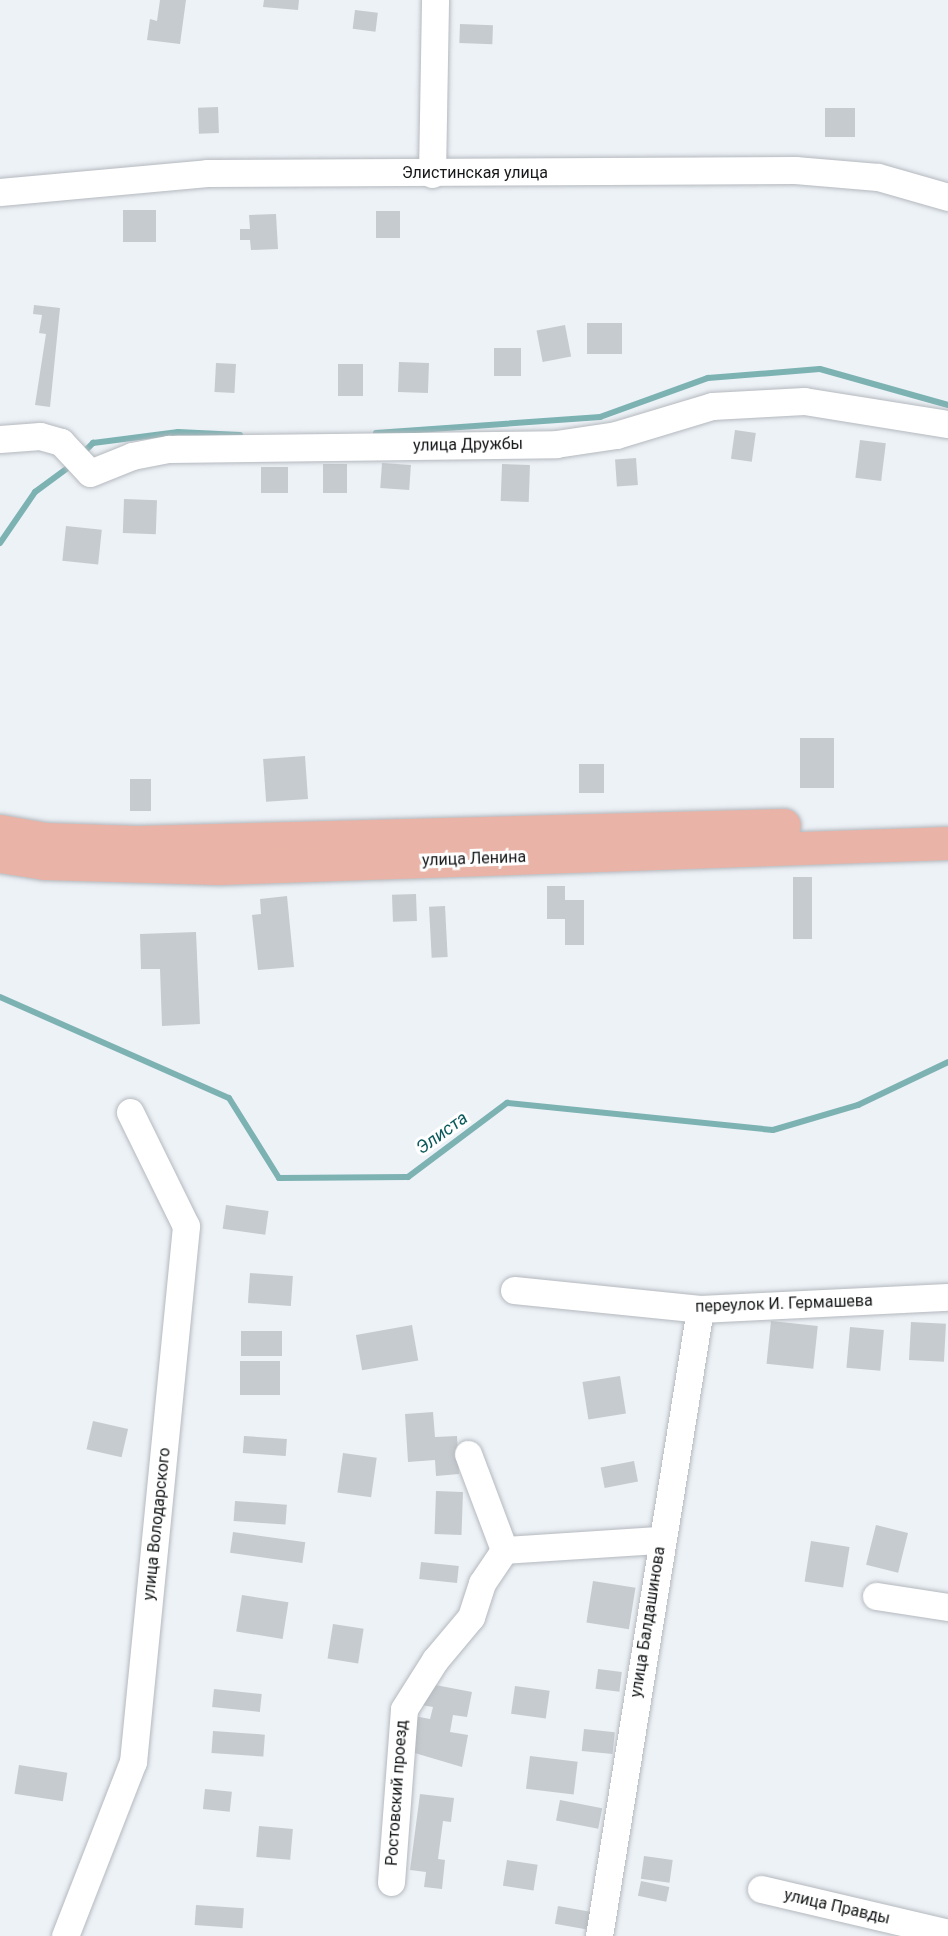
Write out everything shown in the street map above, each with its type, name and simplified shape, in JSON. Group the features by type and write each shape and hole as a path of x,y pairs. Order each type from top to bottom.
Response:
{"main road":[{"name":"улица Ленина","path":"0,831 45,839 138,842 948,821"},
{"name":"улица Ленина","path":"0,856 44,863 219,868 948,843"}],"street":[{"path":"432,174 435,0"},
{"name":"Элистинская улица","path":"0,192 207,173 432,174 795,170 878,177 948,197"},
{"name":"улица Дружбы","path":"0,439 40,436 61,442 90,474 132,456 169,449 556,444 616,435 711,406 804,401 948,424"},
{"name":"улица Володарского","path":"65,1936 133,1762 186,1226 130,1112"},
{"name":"переулок И. Гермашева","path":"514,1290 700,1309 948,1297"},
{"name":"улица Балдашинова","path":"598,1936 660,1540 700,1309"},
{"path":"468,1454 504,1550 660,1540"},
{"name":"Ростовский проезд","path":"391,1882 404,1709 435,1660 471,1617 482,1583 504,1550"},
{"path":"876,1596 948,1607"},
{"name":"улица Правды","path":"761,1889 948,1932"}],"building":[{"path":"160,0 186,0 180,44 147,40 150,19 157,21"},
{"path":"264,0 299,0 298,10 263,7"},
{"path":"355,10 378,13 376,32 353,29"},
{"path":"460,24 493,25 492,44 459,43"},
{"path":"218,107 219,133 199,134 198,108"},
{"path":"825,108 855,108 855,137 825,137"},
{"path":"123,210 156,210 156,242 123,242"},
{"path":"376,211 400,211 400,238 376,238"},
{"path":"276,214 278,249 251,250 250,240 240,240 240,229 250,229 249,215"},
{"path":"34,305 60,308 50,407 35,405 46,334 39,333 42,315 33,314"},
{"path":"587,323 622,323 622,354 587,354"},
{"path":"565,325 571,356 543,362 537,331"},
{"path":"494,348 521,348 521,376 494,376"},
{"path":"399,362 429,363 428,393 398,392"},
{"path":"216,363 236,364 234,393 214,392"},
{"path":"338,364 363,364 363,396 338,396"},
{"path":"735,430 756,433 752,462 731,459"},
{"path":"860,440 886,443 881,481 855,478"},
{"path":"636,458 638,485 617,486 615,459"},
{"path":"382,463 411,465 409,490 380,488"},
{"path":"323,464 347,464 347,493 323,493"},
{"path":"502,464 530,465 529,502 501,501"},
{"path":"261,467 288,467 288,493 261,493"},
{"path":"124,499 157,500 156,534 123,533"},
{"path":"66,526 102,530 98,565 62,561"},
{"path":"800,738 834,738 834,788 800,788"},
{"path":"305,756 308,799 266,802 263,759"},
{"path":"579,764 604,764 604,793 579,793"},
{"path":"130,779 151,779 151,811 130,811"},
{"path":"793,877 812,877 812,939 793,939"},
{"path":"547,886 565,886 565,900 584,900 584,945 565,945 565,919 547,919"},
{"path":"416,894 417,921 393,922 392,895"},
{"path":"287,896 294,967 258,970 252,915 261,914 260,899"},
{"path":"445,906 448,957 432,958 429,907"},
{"path":"196,932 200,1024 162,1026 160,969 141,969 140,934"},
{"path":"226,1205 269,1211 265,1235 223,1229"},
{"path":"250,1273 293,1276 291,1306 248,1303"},
{"path":"771,1321 818,1326 813,1369 767,1364"},
{"path":"911,1322 946,1324 944,1362 909,1360"},
{"path":"412,1325 418,1360 362,1370 356,1335"},
{"path":"850,1327 884,1330 880,1371 846,1368"},
{"path":"241,1331 282,1331 282,1356 241,1356"},
{"path":"240,1361 280,1361 280,1395 240,1395"},
{"path":"620,1376 626,1414 588,1419 582,1382"},
{"path":"433,1412 435,1437 457,1436 459,1474 436,1476 435,1460 408,1462 405,1414"},
{"path":"93,1421 128,1429 122,1457 86,1449"},
{"path":"244,1436 287,1439 286,1456 243,1453"},
{"path":"343,1453 377,1458 371,1497 337,1493"},
{"path":"634,1461 638,1482 605,1488 601,1467"},
{"path":"436,1491 463,1492 461,1535 434,1534"},
{"path":"235,1501 287,1505 285,1525 234,1521"},
{"path":"876,1525 908,1533 898,1573 866,1565"},
{"path":"233,1532 305,1542 302,1563 230,1553"},
{"path":"811,1541 850,1547 843,1588 805,1581"},
{"path":"421,1562 459,1566 457,1583 419,1579"},
{"path":"593,1581 635,1588 629,1629 586,1622"},
{"path":"242,1595 288,1602 283,1639 236,1632"},
{"path":"333,1624 364,1629 358,1663 328,1659"},
{"path":"598,1669 622,1672 619,1692 596,1689"},
{"path":"425,1683 472,1692 467,1717 453,1715 450,1732 468,1735 462,1767 408,1751 414,1716 430,1719 433,1707 421,1705"},
{"path":"515,1686 550,1691 546,1719 511,1714"},
{"path":"214,1689 262,1694 260,1712 212,1707"},
{"path":"584,1729 615,1732 613,1754 582,1751"},
{"path":"213,1731 265,1735 263,1757 211,1753"},
{"path":"530,1756 578,1762 574,1795 526,1789"},
{"path":"19,1765 67,1773 63,1801 14,1794"},
{"path":"205,1789 232,1792 230,1812 203,1809"},
{"path":"420,1794 454,1798 451,1822 443,1821 438,1859 445,1860 442,1889 424,1887 426,1872 410,1870"},
{"path":"560,1800 602,1808 598,1829 556,1821"},
{"path":"259,1826 293,1829 290,1860 256,1857"},
{"path":"644,1856 673,1860 670,1883 641,1879"},
{"path":"507,1860 538,1865 534,1891 503,1886"},
{"path":"641,1881 669,1887 666,1902 638,1896"},
{"path":"196,1905 244,1908 242,1928 195,1925"},
{"path":"558,1906 591,1912 588,1930 555,1924"}],"waterway":[{"path":"376,433 600,417 708,378 820,369 948,405"},
{"path":"82,454 93,443 178,432 240,435"},
{"path":"0,543 35,492 73,464"},
{"name":"Элиста","path":"0,997 229,1098 279,1178 408,1177 507,1103 773,1130 858,1105 948,1062"}]}
